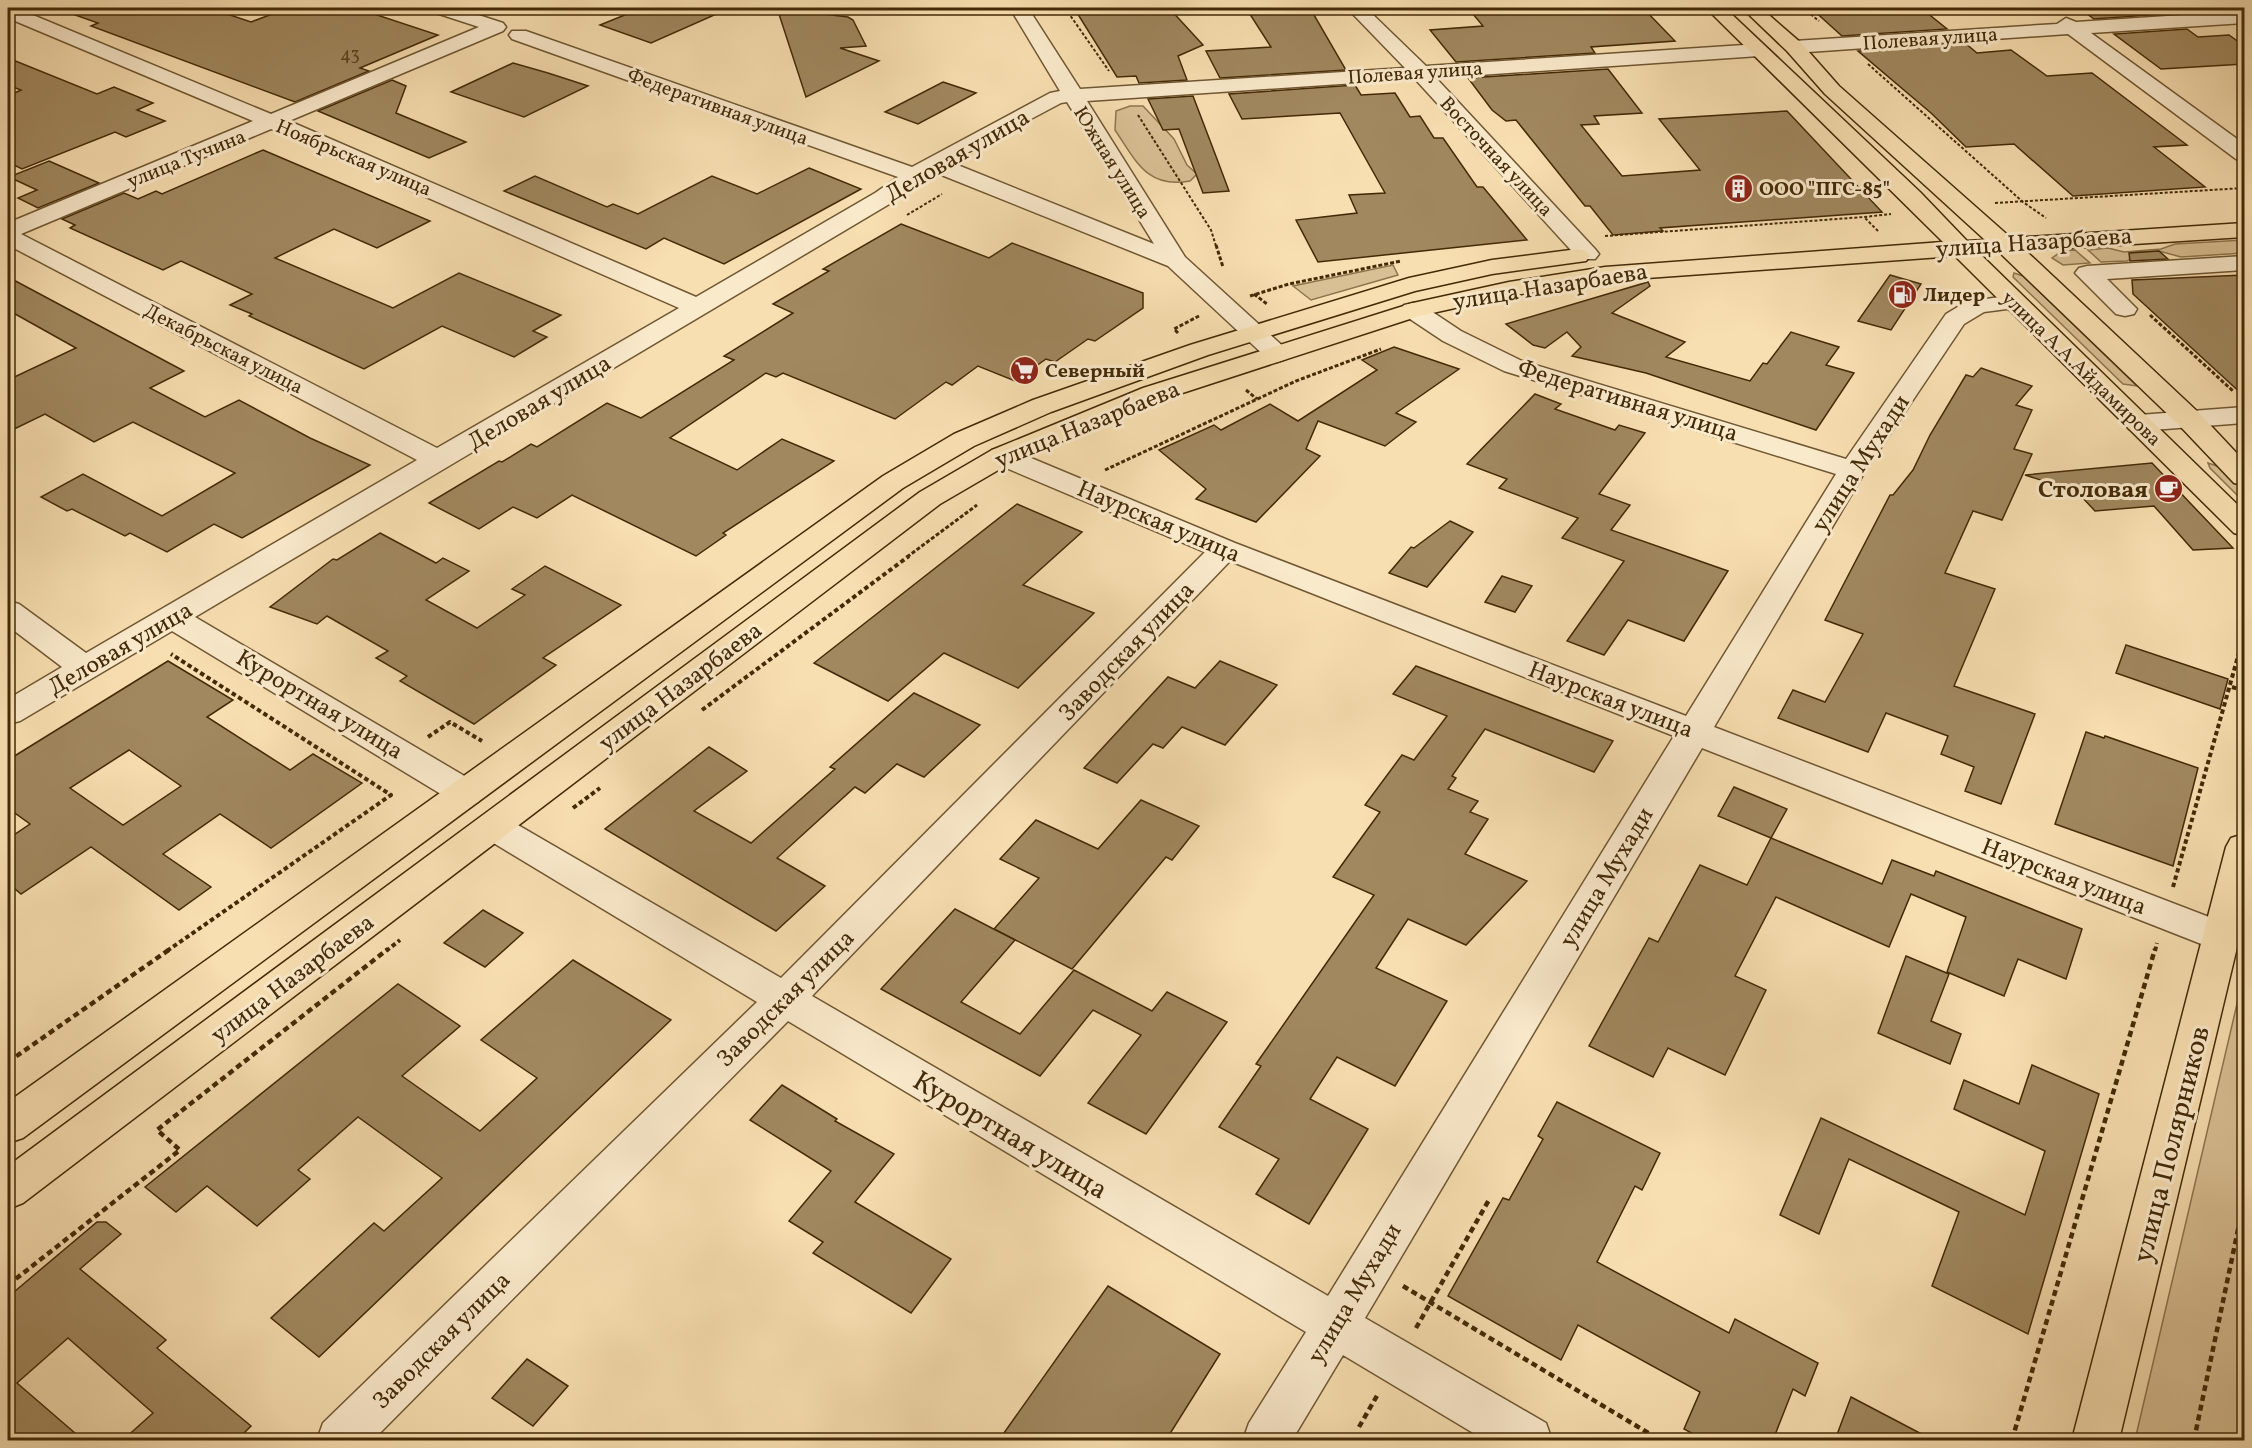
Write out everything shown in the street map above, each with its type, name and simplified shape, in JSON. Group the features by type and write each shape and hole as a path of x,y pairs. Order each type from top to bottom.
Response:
{"main road":[{"name":"улица А.А.Айдамирова","path":"1715,8 2244,527"},
{"name":"улица А.А.Айдамирова","path":"1751,8 1794,47 1832,90 1982,224 2010,233 2244,477"},
{"path":"1802,92 1832,90"},
{"name":"улица Назарбаева","path":"8,1190 930,498 1002,456 1152,394 1413,310 1509,289 1605,274 1950,237 1982,224"},
{"name":"улица Назарбаева","path":"8,1125 893,482 964,440 1064,398 1251,332 1409,285 1492,267 1587,254 2010,233 2244,230"},
{"name":"улица Полярников","path":"2095,1440 2244,846"}],"street":[{"name":"улица Тучина","path":"8,231 496,27 440,8"},
{"name":"Южная улица","path":"1019,8 1176,261 1276,354"},
{"name":"Восточная улица","path":"1356,8 1420,72 1587,254"},
{"name":"Ноябрьская улица","path":"8,11 273,122 698,307"},
{"path":"2050,13 2244,154"},
{"name":"Полевая улица","path":"1794,47 2244,17"},
{"name":"Федеративная улица","path":"519,35 925,170 1176,261"},
{"name":"Полевая улица","path":"1072,96 1759,50"},
{"name":"Деловая улица","path":"8,713 440,460 925,170 1057,98 1072,96"},
{"name":"Декабрьская улица","path":"8,236 440,460"},
{"path":"2125,309 2087,273 2244,263"},
{"name":"улица Мухади","path":"1266,1440 1852,470 1955,319 1967,309 1982,304 2013,302"},
{"name":"Федеративная улица","path":"1413,310 1452,336 1513,366 1852,470"},
{"path":"2139,423 2244,415"},
{"name":"Наурская улица","path":"1002,456 1225,549 2222,937"},
{"name":"Заводская улица","path":"340,1440 785,999 1225,549"},
{"path":"8,610 85,668"},
{"name":"Курортная улица","path":"172,617 466,793"},
{"name":"Курортная улица","path":"494,827 1529,1440"}],"path":[{"path":"1065,8 1205,220 1224,268"},
{"path":"1803,8 2023,202 2244,188"},
{"path":"1247,287 1255,294"},
{"path":"698,713 980,503"},
{"path":"2013,1440 2232,687 2244,635"},
{"path":"8,1062 391,795 171,654"},
{"path":"2232,687 2244,691"},
{"path":"569,811 606,783"},
{"path":"8,1285 180,1150 157,1130 402,938"},
{"path":"1359,1427 1490,1198"},
{"path":"2194,1440 2244,1201"},
{"path":"1370,1266 1660,1440"}],"shaded area":[{"path":"1130,106 1143,106 1174,139 1187,165 1197,174 1190,181 1163,181 1153,177 1137,162 1115,130 1116,111"},
{"path":"2244,240 2244,253 2181,257 2159,251 2130,253 2130,259 2127,261 2101,262 2088,250 2108,248 2124,252 2161,249 2175,244"},
{"path":"2075,250 2090,263 2063,265 2052,258 2062,251"},
{"path":"1393,265 1398,275 1311,300 1293,286"},
{"path":"2014,273 2023,276 2137,386 2123,384 2013,277"},
{"path":"2208,463 2220,467 2244,491 2244,502 2210,468"},
{"path":"2244,974 2244,1440 2135,1440"}],"building":[{"path":"65,8 209,8 251,22 288,8 356,8 438,35 360,68 369,71 295,102 91,26 98,23 64,11"},
{"path":"642,8 730,8 651,43 600,25"},
{"path":"777,8 822,8 824,14 848,17 853,20 866,46 840,48 879,61 806,97"},
{"path":"1074,8 1169,8 1203,45 1178,56 1187,80 1139,83 1136,76 1117,77"},
{"path":"1246,8 1310,8 1346,70 1220,78 1206,51 1271,47"},
{"path":"1468,8 1643,8 1675,41 1591,47 1595,53 1456,62 1430,30 1483,26"},
{"path":"1811,8 1921,8 1947,29 1842,36"},
{"path":"2079,8 2155,8 2165,14 2094,19"},
{"path":"2187,29 2198,37 2229,35 2244,46 2244,64 2161,69 2114,34"},
{"path":"1965,43 1977,53 2011,50 2047,76 2092,73 2187,145 2154,147 2205,187 2073,196 2014,144 1966,147 1931,113 1858,51"},
{"path":"8,58 97,94 114,87 153,103 137,110 165,121 126,137 115,132 22,169 8,162 8,96 21,90 8,85"},
{"path":"513,63 588,86 524,117 451,92"},
{"path":"1608,69 1642,113 1594,116 1599,124 1581,125 1622,176 1700,170 1659,119 1787,111 1882,212 1660,228 1663,231 1613,235 1590,206 1585,206 1516,120 1506,121 1492,110 1468,78"},
{"path":"392,80 406,86 396,113 466,142 429,158 318,111"},
{"path":"943,82 976,93 918,124 885,112"},
{"path":"1355,85 1361,95 1395,93 1410,117 1420,116 1434,138 1443,138 1477,187 1483,187 1527,240 1318,262 1296,220 1357,213 1349,195 1385,193 1340,113 1242,119 1229,94"},
{"path":"1193,96 1229,191 1203,193 1179,129 1163,130 1148,99"},
{"path":"263,150 430,221 377,248 334,229 275,258 393,308 459,273 561,315 533,331 547,337 514,357 442,326 364,369 230,305 252,294 181,261 163,270 70,228 75,225 62,219 124,193 138,199 156,191 162,194"},
{"path":"49,161 99,183 38,208 18,198 37,190 9,177"},
{"path":"809,168 861,189 724,264 664,238 646,249 504,191 535,176 607,207 613,204 638,214 712,176 757,194"},
{"path":"901,224 989,258 1012,243 1143,293 1143,308 1095,341 1088,339 1055,362 1046,359 1015,381 978,366 952,385 946,382 895,419 783,373 776,377 766,373 670,438 737,470 782,439 834,461 723,533 726,535 696,556 572,495 537,518 513,507 479,529 429,503 531,444 537,447 607,403 641,418 734,360 724,356 793,313 773,304 829,271 823,269"},
{"path":"2159,251 2168,259 2130,261 2129,253"},
{"path":"1890,275 1921,284 1891,330 1858,321"},
{"path":"2244,275 2244,396 2133,294 2132,280"},
{"path":"8,277 184,371 150,388 205,417 239,400 310,438 370,465 242,538 214,524 167,552 130,533 125,536 72,509 67,511 41,497 83,474 162,516 235,473 133,422 94,442 45,414 8,432 8,380 76,348 8,310"},
{"path":"1648,282 1650,286 1612,313 1685,342 1666,357 1750,381 1763,363 1767,364 1791,332 1839,347 1826,365 1854,373 1816,430 1646,373 1572,356 1581,347 1567,332 1545,348 1533,345 1506,324"},
{"path":"1394,347 1459,369 1396,413 1416,422 1385,446 1318,421 1306,449 1320,456 1256,522 1196,499 1206,489 1159,450 1214,425 1221,430 1270,404 1298,421 1377,370 1362,360"},
{"path":"1981,368 2032,386 2016,405 2032,410 2014,449 2032,454 2002,520 1973,511 1945,573 1995,589 1954,686 2035,714 2001,804 1965,791 1974,767 1941,754 1948,736 1886,713 1868,752 1778,718 1793,690 1825,702 1863,634 1825,620 1890,495 1893,495 1913,470 1930,435 1966,375 1973,377"},
{"path":"1535,394 1561,404 1555,409 1615,430 1619,425 1645,433 1599,494 1630,505 1611,530 1728,571 1684,641 1628,620 1604,655 1567,641 1624,561 1562,538 1578,518 1499,488 1507,479 1467,464"},
{"path":"2152,463 2233,548 2193,550 2154,506 2095,511 2081,496 2082,493 2025,475"},
{"path":"1017,504 1082,532 1023,585 1094,613 1018,688 944,653 888,701 814,663"},
{"path":"1450,521 1473,532 1427,587 1389,573 1411,547 1414,548"},
{"path":"380,533 436,563 443,558 469,571 426,600 477,628 525,595 512,589 545,566 621,605 543,658 556,665 474,724 400,681 407,676 376,658 388,651 327,616 317,624 270,607 333,559 337,560"},
{"path":"1502,576 1532,586 1515,612 1485,602"},
{"path":"2126,645 2228,679 2220,709 2116,673"},
{"path":"168,661 233,700 207,717 290,770 313,754 362,783 271,848 220,814 163,854 211,887 179,910 91,847 21,894 8,883 8,839 30,824 8,808 8,760","holes":["129,750 181,786 123,825 70,788"]},
{"path":"1220,661 1277,685 1225,745 1182,727 1163,748 1153,744 1117,783 1084,768 1168,677 1195,688"},
{"path":"1416,666 1613,741 1594,772 1485,729 1452,776 1456,778 1448,789 1478,801 1470,812 1488,819 1465,854 1527,881 1466,945 1408,919 1376,968 1447,1001 1395,1086 1337,1057 1310,1099 1368,1129 1309,1224 1256,1194 1279,1159 1219,1127 1261,1066 1256,1064 1374,895 1333,877 1380,812 1365,805 1402,755 1414,760 1447,716 1393,694"},
{"path":"914,693 980,725 924,777 897,764 865,793 855,787 777,858 825,886 776,931 605,829 709,747 747,771 694,811 751,843 835,769 830,767"},
{"path":"2086,732 2104,738 2105,736 2198,768 2173,866 2055,824"},
{"path":"1734,787 1787,809 1771,838 1718,816"},
{"path":"1141,800 1199,826 1172,860 1166,857 1072,969 994,929 1039,878 1000,859 1036,820 1098,849"},
{"path":"1771,838 1882,884 1892,860 1934,876 1936,871 2082,929 2066,979 2018,959 2004,996 1947,972 1966,917 1911,894 1889,947 1776,897 1735,976 1766,990 1725,1075 1668,1048 1653,1077 1589,1046 1649,938 1658,942 1700,865 1747,885"},
{"path":"955,909 1015,940 961,1002 1020,1034 1074,970 1152,1011 1167,992 1227,1022 1146,1134 1088,1103 1141,1035 1093,1010 1040,1076 881,989"},
{"path":"483,910 523,933 485,967 444,943"},
{"path":"1906,956 1949,974 1931,1021 1961,1034 1950,1064 1878,1033"},
{"path":"573,960 671,1020 319,1357 271,1318 374,1223 384,1231 442,1178 358,1117 298,1170 310,1179 257,1226 207,1186 176,1212 145,1187 398,984 460,1026 402,1076 480,1131 537,1078 481,1040"},
{"path":"2032,1065 2099,1094 2028,1334 1932,1286 1959,1212 1849,1159 1819,1234 1780,1215 1821,1118 2025,1215 2045,1151 1954,1109 1964,1080 2019,1104"},
{"path":"782,1085 837,1119 835,1121 894,1154 855,1202 951,1259 911,1313 813,1253 823,1242 789,1221 831,1171 750,1120"},
{"path":"1557,1102 1660,1153 1642,1190 1635,1186 1597,1262 1729,1333 1735,1319 1818,1363 1805,1396 1793,1389 1773,1440 1704,1440 1684,1429 1700,1392 1578,1325 1561,1360 1448,1296 1503,1198 1509,1200 1543,1139 1538,1136"},
{"path":"97,1222 106,1222 121,1234 80,1269 166,1340 157,1348 251,1426 237,1440 123,1440 153,1413 68,1338 17,1383 83,1440 8,1440 8,1297"},
{"path":"1108,1286 1220,1354 1166,1440 999,1440"},
{"path":"527,1359 568,1386 533,1426 492,1398"},
{"path":"1851,1397 1933,1440 1835,1440"}],"place":[{"name":"ООО \"ПГС-85\"","path":"1738,188"},
{"name":"Лидер","path":"1902,294"},
{"name":"Северный","path":"1024,370"},
{"name":"Столовая","path":"2169,489"}]}
